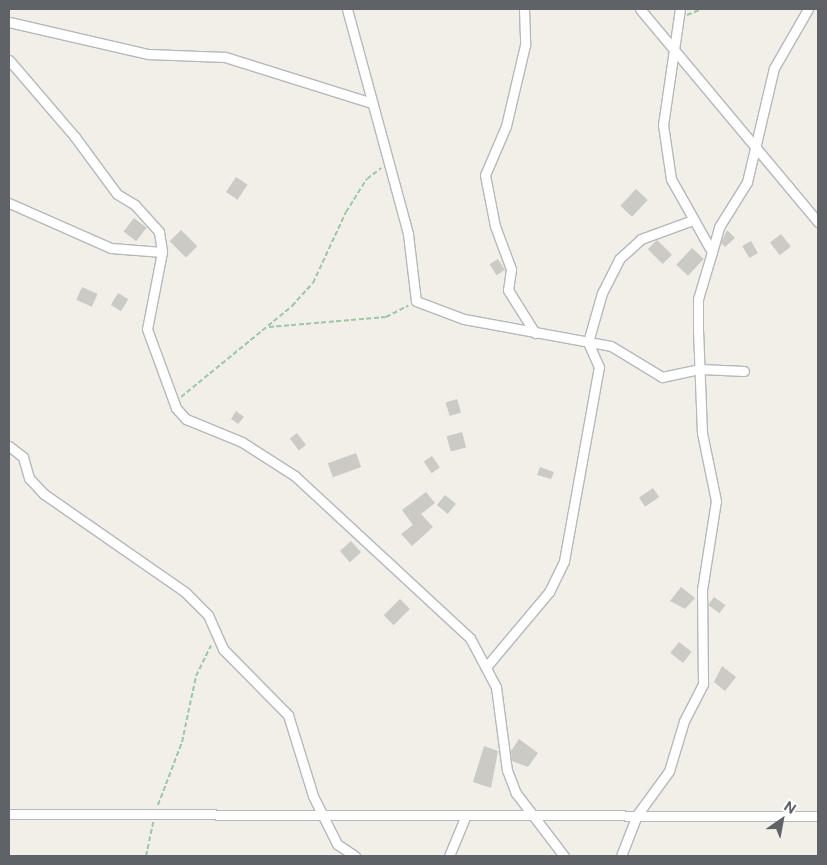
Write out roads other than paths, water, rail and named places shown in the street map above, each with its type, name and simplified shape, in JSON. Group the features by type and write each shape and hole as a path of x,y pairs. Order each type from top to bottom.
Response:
{"street":[{"path":"347,9 408,234 416,301 464,318 535,334 611,346 662,377 701,369 744,371"},
{"path":"524,9 525,46 506,126 485,175 495,226 512,269 508,290 535,334"},
{"path":"640,9 666,36 674,51 758,148 818,222"},
{"path":"680,9 663,125 671,179 712,252"},
{"path":"621,856 637,815 669,771 684,721 703,684 702,590 716,501 702,433 698,299 719,227 747,182 758,148 774,68 808,9"},
{"path":"9,22 148,54 224,57 372,103"},
{"path":"9,60 75,137 117,194 148,217 159,232 162,252 146,329 173,403 186,419 242,442 295,476 470,638 496,687 507,770 516,793 564,856"},
{"path":"9,203 111,248 162,252"},
{"path":"486,667 549,592 564,561 599,367 588,342 602,293 619,259 641,239 693,220"},
{"path":"9,446 23,457 29,478 44,494 185,592 208,614 216,636 288,715 323,812 337,844 354,856"},
{"path":"9,814 323,812 533,816 818,816"},
{"path":"449,856 466,815"}]}
